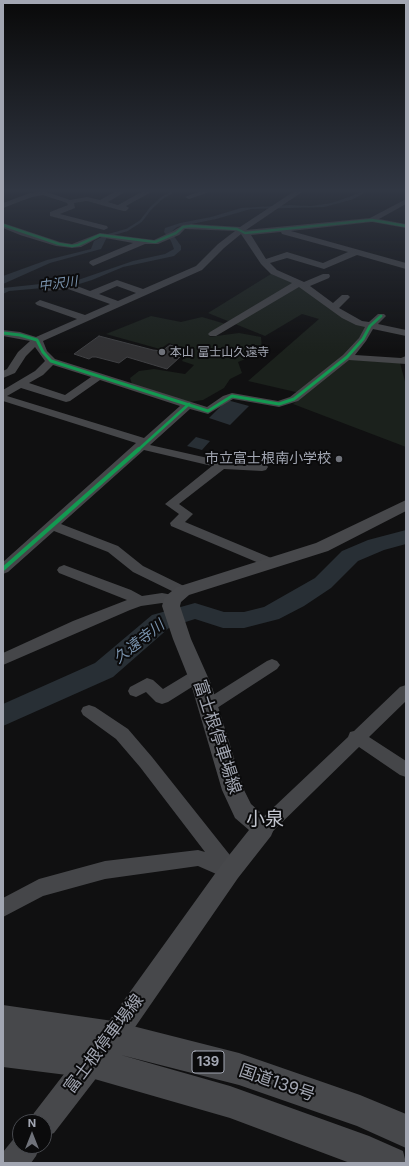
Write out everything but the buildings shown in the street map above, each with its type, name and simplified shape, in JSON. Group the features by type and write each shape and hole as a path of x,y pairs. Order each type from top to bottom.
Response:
{"highway":[{"name":"国道139号","path":"3,1020 113,1037 238,1069 360,1111 406,1130"},
{"name":"139","path":"3,1051 91,1062 230,1102 375,1160"}],"main road":[{"path":"176,599 230,575 322,548 406,505"},
{"name":"富士根停車場線","path":"51,1114 91,1062 113,1037 230,871 263,829 243,811 234,790 198,676 182,639 176,599"},
{"path":"13,1163 20,1154"}],"street":[{"path":"60,244 65,246 79,244"},
{"path":"93,263 137,244"},
{"path":"3,375 11,371 22,354 37,340 145,293 200,267 223,244"},
{"path":"252,244 264,262 274,272 301,284 334,308 359,323 406,334"},
{"path":"329,244 406,266"},
{"path":"264,262 287,255 324,266 356,252"},
{"path":"393,262 406,255"},
{"path":"190,264 200,267"},
{"path":"213,334 301,284 326,276"},
{"path":"90,294 116,283 145,293"},
{"path":"45,288 69,286 119,304"},
{"path":"334,308 345,297"},
{"path":"40,303 86,319"},
{"path":"3,333 20,335 37,340 43,352 50,361 208,411 232,396 279,404 294,399 347,357 363,339 370,326 381,316"},
{"path":"347,357 404,361 406,359"},
{"path":"3,394 38,373 50,361"},
{"path":"21,384 66,399 98,377"},
{"path":"3,398 142,444 221,465 262,467"},
{"path":"3,569 142,444 189,404"},
{"path":"221,465 171,504 186,514 176,523 271,563"},
{"path":"52,525 112,549 176,599"},
{"path":"64,570 126,593 140,601"},
{"path":"3,659 78,625 140,601 162,598 176,599"},
{"path":"208,706 272,665"},
{"path":"136,691 147,684 162,698 198,676"},
{"path":"263,829 406,691"},
{"path":"89,711 122,734 146,762 230,871"},
{"path":"356,738 406,770"},
{"path":"3,908 39,888 105,870 198,858 230,871"}],"shaded area":[{"path":"271,274 294,283 371,327 363,339 300,393 248,381 319,319 302,314 265,336 208,313"},
{"path":"151,316 181,322 202,317 229,325 209,337 239,333 261,337 262,349 253,356 238,362 242,373 230,379 224,388 203,400 190,402 133,387 130,378 139,371 154,369 185,374 194,365 182,361 188,350 169,343 160,349 106,334"},
{"path":"345,359 400,363 406,385 406,447 293,404"}],"water":[{"path":"93,244 103,244 101,249 50,263 3,284 3,276 47,260 91,249"},
{"name":"中沢川","path":"172,244 180,244 181,246 181,250 174,256 123,267 76,285 9,291 3,294 3,288 78,280 133,261 165,254 174,249"},
{"path":"227,400 249,406 230,425 209,418"},
{"path":"196,437 210,441 202,450 187,446"}],"waterway":[{"name":"久遠寺川","path":"3,716 104,670 161,621 195,611 223,620 244,620 271,613 296,600 323,583 350,556 376,545 406,537"}],"cycle path":[{"path":"62,244 72,246 79,244"},
{"path":"3,333 20,335 37,340 43,352 51,361 208,411 232,396 279,404 294,399 347,357 363,339 370,326 381,316"},
{"path":"3,569 189,404"}],"place":[{"name":"本山 富士山久遠寺","path":"162,352"},
{"name":"市立富士根南小学校","path":"339,459"}],"district":[{"name":"小泉","path":"265,819"}]}
